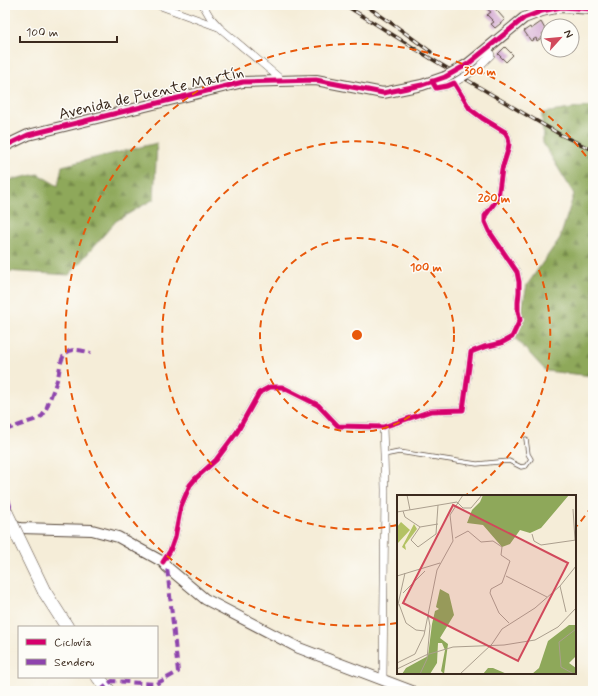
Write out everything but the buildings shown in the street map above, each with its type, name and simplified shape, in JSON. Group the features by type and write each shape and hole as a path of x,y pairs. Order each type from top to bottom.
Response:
{"highway":[{"path":"5,510 44,591 66,626"},
{"path":"99,678 109,691"}],"street":[{"path":"158,5 220,28"},
{"path":"203,5 210,17 220,28 283,81"},
{"name":"Avenida de Puente Martín","path":"5,146 28,135 243,82 316,80 383,93 422,85 472,67 488,48 524,18 542,10 561,7 593,9"},
{"path":"432,82 436,88 448,86 456,82 472,67"},
{"path":"163,562 170,551 175,537 181,506 190,485 216,460 237,432 259,393 270,387 282,387 318,404 338,426 383,426 431,411 463,410 471,352 501,343 512,336 520,320 518,302 520,282 516,272 489,231 485,222 485,216 498,198 502,169 509,144 508,137 505,132 470,109 456,82"},
{"path":"382,679 383,426"},
{"path":"5,524 20,528 92,530 118,537 163,562 205,599 299,648 412,691"}],"lane":[{"path":"384,455 398,452 477,464 509,461 521,467 526,466 531,459 528,454 526,439"}],"green space":[{"path":"593,106 593,376 546,371 516,339 527,285 560,238 574,194 543,143 542,113"},
{"path":"157,143 154,199 116,221 69,275 5,271 5,181 38,174 58,186 62,166"}],"railway":[{"path":"345,5 430,58 523,113 561,135 593,150"},
{"path":"365,5 431,52"}],"marked path":[{"path":"5,430 42,416 45,412 58,377 61,361 66,353 72,350 91,353"},
{"path":"5,488 10,506 5,526"},
{"path":"100,691 112,681 156,684 178,672 167,567"}],"cycle path":[{"path":"5,146 28,135 243,82 316,80 383,93 422,85 445,77 468,64 524,18 542,11 561,7 593,9"},
{"path":"163,562 170,551 175,537 181,506 190,485 216,460 237,432 259,393 270,387 282,387 318,405 338,426 383,427 431,411 463,410 471,352 501,343 512,337 520,320 518,311 519,282 517,272 489,231 485,222 485,216 498,198 502,169 509,144 508,137 505,132 470,109 454,83 436,88 432,81"}]}
